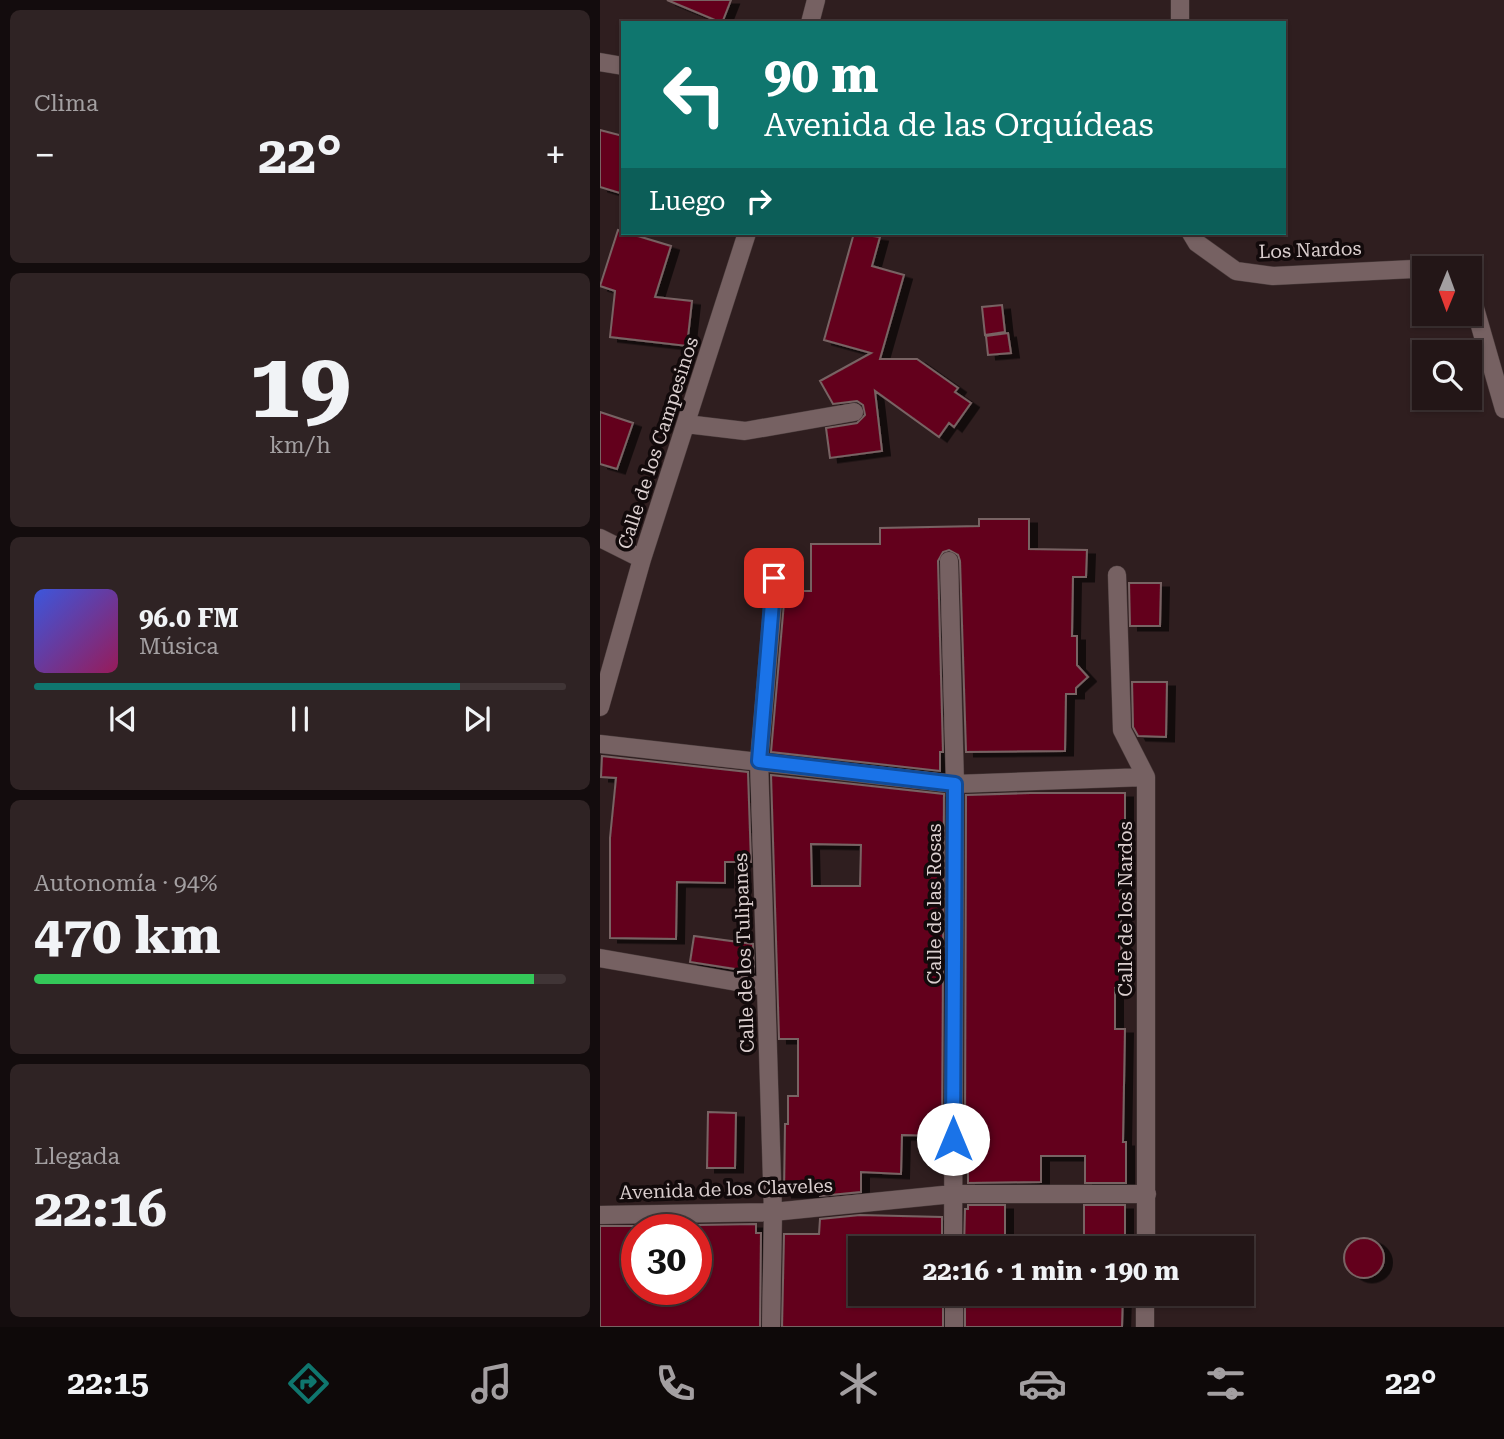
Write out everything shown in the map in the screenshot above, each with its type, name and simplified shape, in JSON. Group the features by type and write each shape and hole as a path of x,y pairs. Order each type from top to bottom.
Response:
{"street":[{"path":"811,21 816,0"},
{"path":"1180,0 1180,21"},
{"path":"600,62 621,66"},
{"name":"Calle de los Campesinos","path":"600,707 642,559 746,235"},
{"name":"Los Nardos","path":"1192,235 1197,243 1236,271 1273,276 1412,271"},
{"path":"1480,326 1504,410"},
{"path":"686,424 745,431 854,412"},
{"path":"600,538 642,559"},
{"name":"Calle de las Rosas","path":"949,561 955,784 953,1236"},
{"name":"Calle de los Nardos","path":"1117,575 1122,730 1145,777 1146,1236"},
{"name":"Calle de los Tulipanes","path":"771,1327 773,1212 759,761 774,578"},
{"path":"600,744 955,784 1145,777"},
{"path":"600,958 766,987"},
{"name":"Avenida de los Claveles","path":"600,1214 773,1212 953,1194 1147,1194"},
{"path":"954,1306 954,1327"},
{"path":"1145,1306 1145,1327"}],"building":[{"path":"667,0 731,0 723,21"},
{"path":"600,130 621,135 621,193 600,187"},
{"path":"618,230 621,231 621,235 635,235 671,246 655,297 692,301 687,346 610,337 615,291 600,286"},
{"path":"853,235 880,237 872,266 904,275 880,359 917,359 958,388 955,392 971,403 954,427 949,423 939,437 875,391 882,451 830,458 826,428 857,423 865,415 863,405 857,401 833,404 820,381 871,353 824,340"},
{"path":"1002,305 1005,332 985,335 982,307"},
{"path":"1008,333 1011,353 988,355 986,336"},
{"path":"600,412 633,423 617,469 600,464"},
{"path":"979,519 1029,519 1029,549 1087,550 1086,577 1073,577 1072,636 1077,636 1077,665 1088,677 1076,688 1076,694 1066,694 1065,751 966,752 960,561 958,555 949,550 943,552 938,561 943,752 940,752 940,771 771,752 785,591 811,591 811,544 880,544 880,528 979,526"},
{"path":"1129,583 1161,583 1160,626 1130,626"},
{"path":"1132,682 1167,682 1166,737 1138,736 1133,727"},
{"path":"602,756 748,772 751,862 725,862 725,883 677,882 676,939 610,938 610,838 616,778 601,777"},
{"path":"771,775 944,794 942,1136 902,1135 901,1174 861,1172 861,1192 820,1196 820,1193 784,1193 785,1124 788,1124 788,1096 798,1096 798,1039 779,1039","holes":["811,844 861,845 860,886 812,886"]},
{"path":"1125,793 1125,863 1120,863 1122,988 1115,988 1115,1029 1125,1029 1123,1142 1126,1142 1126,1183 1085,1183 1085,1156 1041,1156 1041,1182 968,1183 968,1136 965,1136 966,795"},
{"path":"694,936 753,944 754,972 690,962"},
{"path":"708,1112 736,1113 735,1168 707,1168"},
{"path":"968,1205 1005,1205 1005,1236 964,1236 965,1209 968,1209"},
{"path":"1084,1205 1125,1205 1125,1236 1084,1236"},
{"path":"860,1215 942,1217 942,1236 848,1236 848,1306 943,1306 943,1327 782,1327 784,1234 819,1234 820,1219"},
{"path":"756,1224 756,1233 761,1233 760,1327 600,1327 600,1226 621,1226 621,1305 712,1305 712,1225"},
{"path":"1364,1238 1372,1239 1378,1244 1383,1250 1383,1266 1378,1272 1372,1277 1364,1278 1356,1277 1350,1272 1345,1266 1344,1258 1345,1250 1350,1244 1356,1239"},
{"path":"965,1306 1123,1306 1122,1327 965,1327"}],"route":[{"path":"774,578 759,761 955,784 953,1139"}]}
